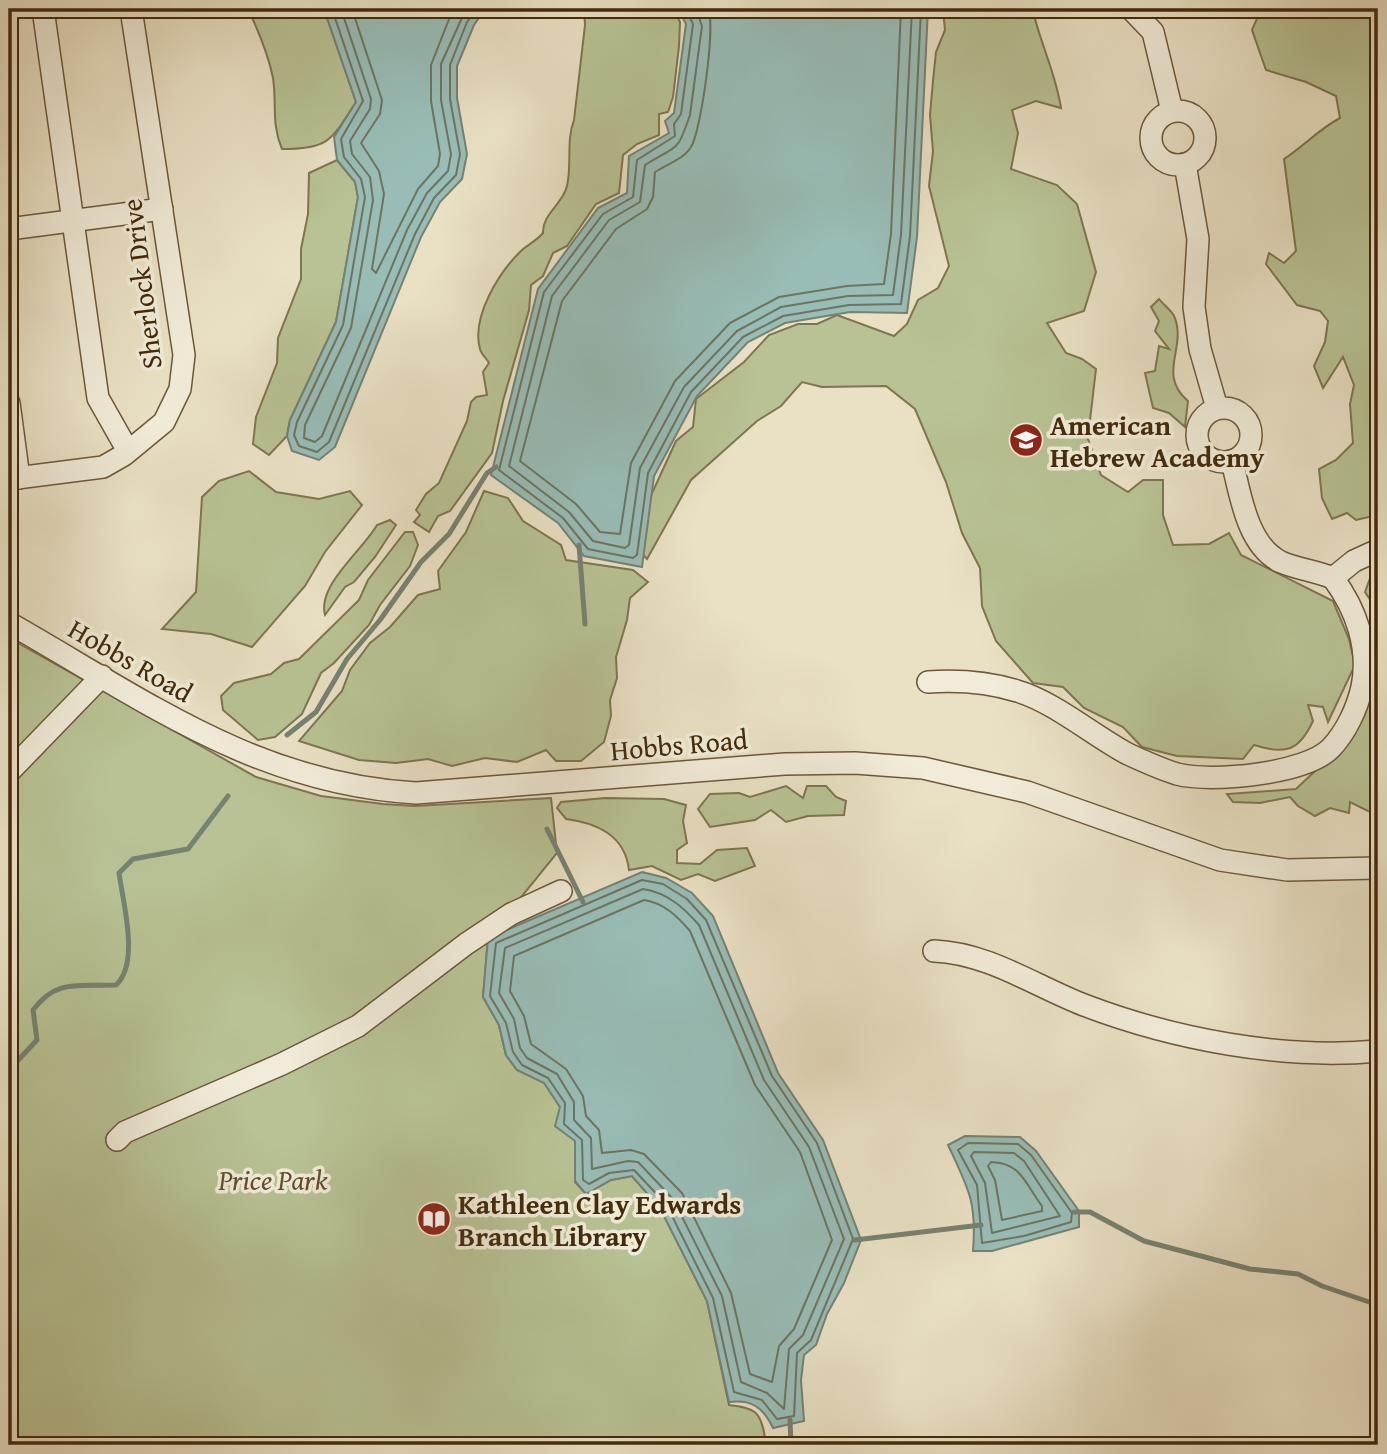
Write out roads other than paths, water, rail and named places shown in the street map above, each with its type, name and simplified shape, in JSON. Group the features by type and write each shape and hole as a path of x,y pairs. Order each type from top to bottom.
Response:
{"street":[{"path":"43,9 98,398 128,452"},
{"name":"Sherlock Drive","path":"14,478 103,467 128,452 164,422 180,389 184,355 131,9"},
{"path":"1131,9 1153,32 1172,111"},
{"path":"1172,111 1190,114 1203,127 1204,145 1200,154 1185,164 1161,158 1152,144 1153,128 1157,120 1172,111"},
{"path":"1185,164 1198,239 1194,307 1200,349 1217,408"},
{"path":"9,229 162,209"},
{"path":"9,404 14,478"},
{"path":"1217,408 1241,415 1250,429 1249,445 1232,461 1212,459 1199,446 1198,428 1202,419 1217,408"},
{"path":"928,682 954,680 1019,691 1129,754 1179,774 1229,778 1289,769 1329,750 1351,719 1361,689 1363,661 1359,629 1345,594 1333,578 1280,561 1261,546 1241,495 1232,461"},
{"path":"1333,578 1354,561 1378,550"},
{"name":"Hobbs Road","path":"9,623 240,752 310,778 371,790 416,793 785,764 855,762 923,768 1027,792 1220,860 1287,870 1378,868"},
{"path":"9,772 103,676"},
{"path":"117,1140 125,1132 282,1064 358,1026 466,944 511,914 561,891"},
{"path":"934,951 968,954 1112,1016 1197,1038 1327,1053 1378,1051"}],"water":[{"path":"324,9 485,9 474,25 457,66 457,98 467,154 462,179 440,202 421,237 335,447 319,460 292,451 287,436 290,420 336,322 358,197 355,182 337,160 334,137 356,102"},
{"path":"678,9 928,9 917,237 907,313 850,312 785,323 748,342 697,396 654,476 642,567 584,556 558,523 491,475 538,289 598,208 627,193 629,156 669,133 665,121 674,113 686,24"},
{"path":"642,872 666,878 692,893 713,916 778,1073 823,1140 861,1240 844,1283 827,1314 816,1345 804,1355 801,1380 804,1421 773,1428 756,1406 744,1402 729,1402 707,1301 660,1208 632,1176 611,1180 586,1194 575,1181 575,1141 555,1126 560,1107 544,1083 517,1070 506,1055 499,1025 483,997 488,938"},
{"path":"965,1136 1020,1137 1036,1151 1079,1211 1079,1227 992,1251 973,1251 974,1219 970,1195 948,1145"}],"waterway":[{"path":"287,735 316,712 347,659 380,620 421,562 449,534 487,473 496,467"},
{"path":"579,545 585,624"},
{"path":"9,1070 37,1040 33,1010 42,1000 51,993 70,986 116,985 123,975 129,948 119,873 133,859 188,849 228,796"},
{"path":"547,829 583,902"},
{"path":"1074,1212 1090,1212 1144,1241 1250,1269 1298,1274 1322,1286 1378,1305"},
{"path":"855,1240 981,1225"},
{"path":"790,1420 791,1445"}],"place":[{"name":"American Hebrew Academy","path":"1026,440"},
{"name":"Kathleen Clay Edwards Branch Library","path":"434,1219"}],"park label":[{"name":"Price Park","path":"273,1179"}]}
